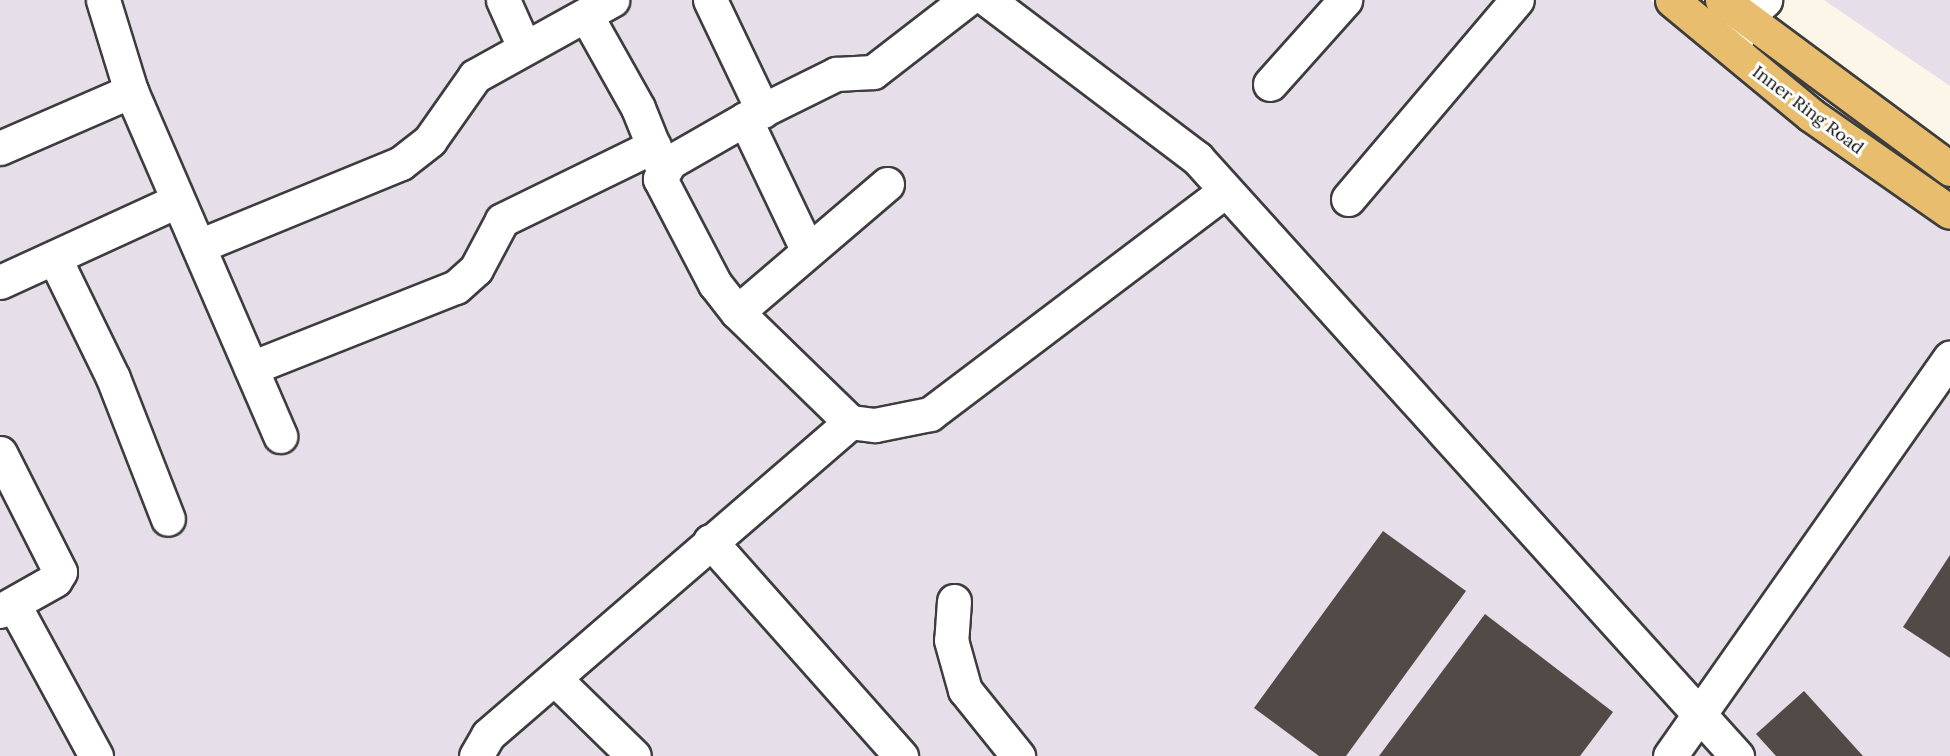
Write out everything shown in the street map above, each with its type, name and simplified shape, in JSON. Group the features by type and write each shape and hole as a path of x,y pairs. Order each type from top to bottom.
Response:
{"main road":[{"name":"Inner Ring Road","path":"1672,0 1732,52 1950,212"},
{"name":"Inner Ring Road","path":"1743,6 1950,169"}],"street":[{"path":"103,0 131,91 280,436"},
{"path":"503,0 524,47"},
{"path":"710,0 808,250"},
{"path":"251,368 456,287 476,269 502,220 658,157 754,115 836,74 873,72 966,0"},
{"path":"988,0 1197,158 1224,192 1737,756"},
{"path":"1270,84 1345,0"},
{"path":"1348,199 1517,0"},
{"path":"1732,52 1743,6"},
{"path":"199,246 401,163 430,140 475,76 524,47 599,9 658,157 660,179 668,201 715,284 737,312 850,422 875,425 911,419 952,402 1224,192"},
{"path":"0,148 131,91"},
{"path":"737,312 887,184"},
{"path":"0,282 55,260 177,201"},
{"path":"55,260 112,378 168,519"},
{"path":"1670,756 1950,358"},
{"path":"476,756 488,735 850,422"},
{"path":"0,453 60,572 7,608 96,756"},
{"path":"710,542 901,756"},
{"path":"954,601 951,640 964,690 1018,756"},
{"path":"555,679 634,756"}],"shaded area":[{"path":"0,0 1650,0 1950,227 1950,756 0,756"},
{"path":"1824,0 1950,0 1950,86"}],"building":[{"path":"1383,531 1466,591 1346,756 1319,756 1254,708"},
{"path":"1950,555 1950,658 1903,627"},
{"path":"1485,614 1613,712 1580,756 1379,756"},
{"path":"1804,691 1863,756 1776,756 1756,734"}]}
